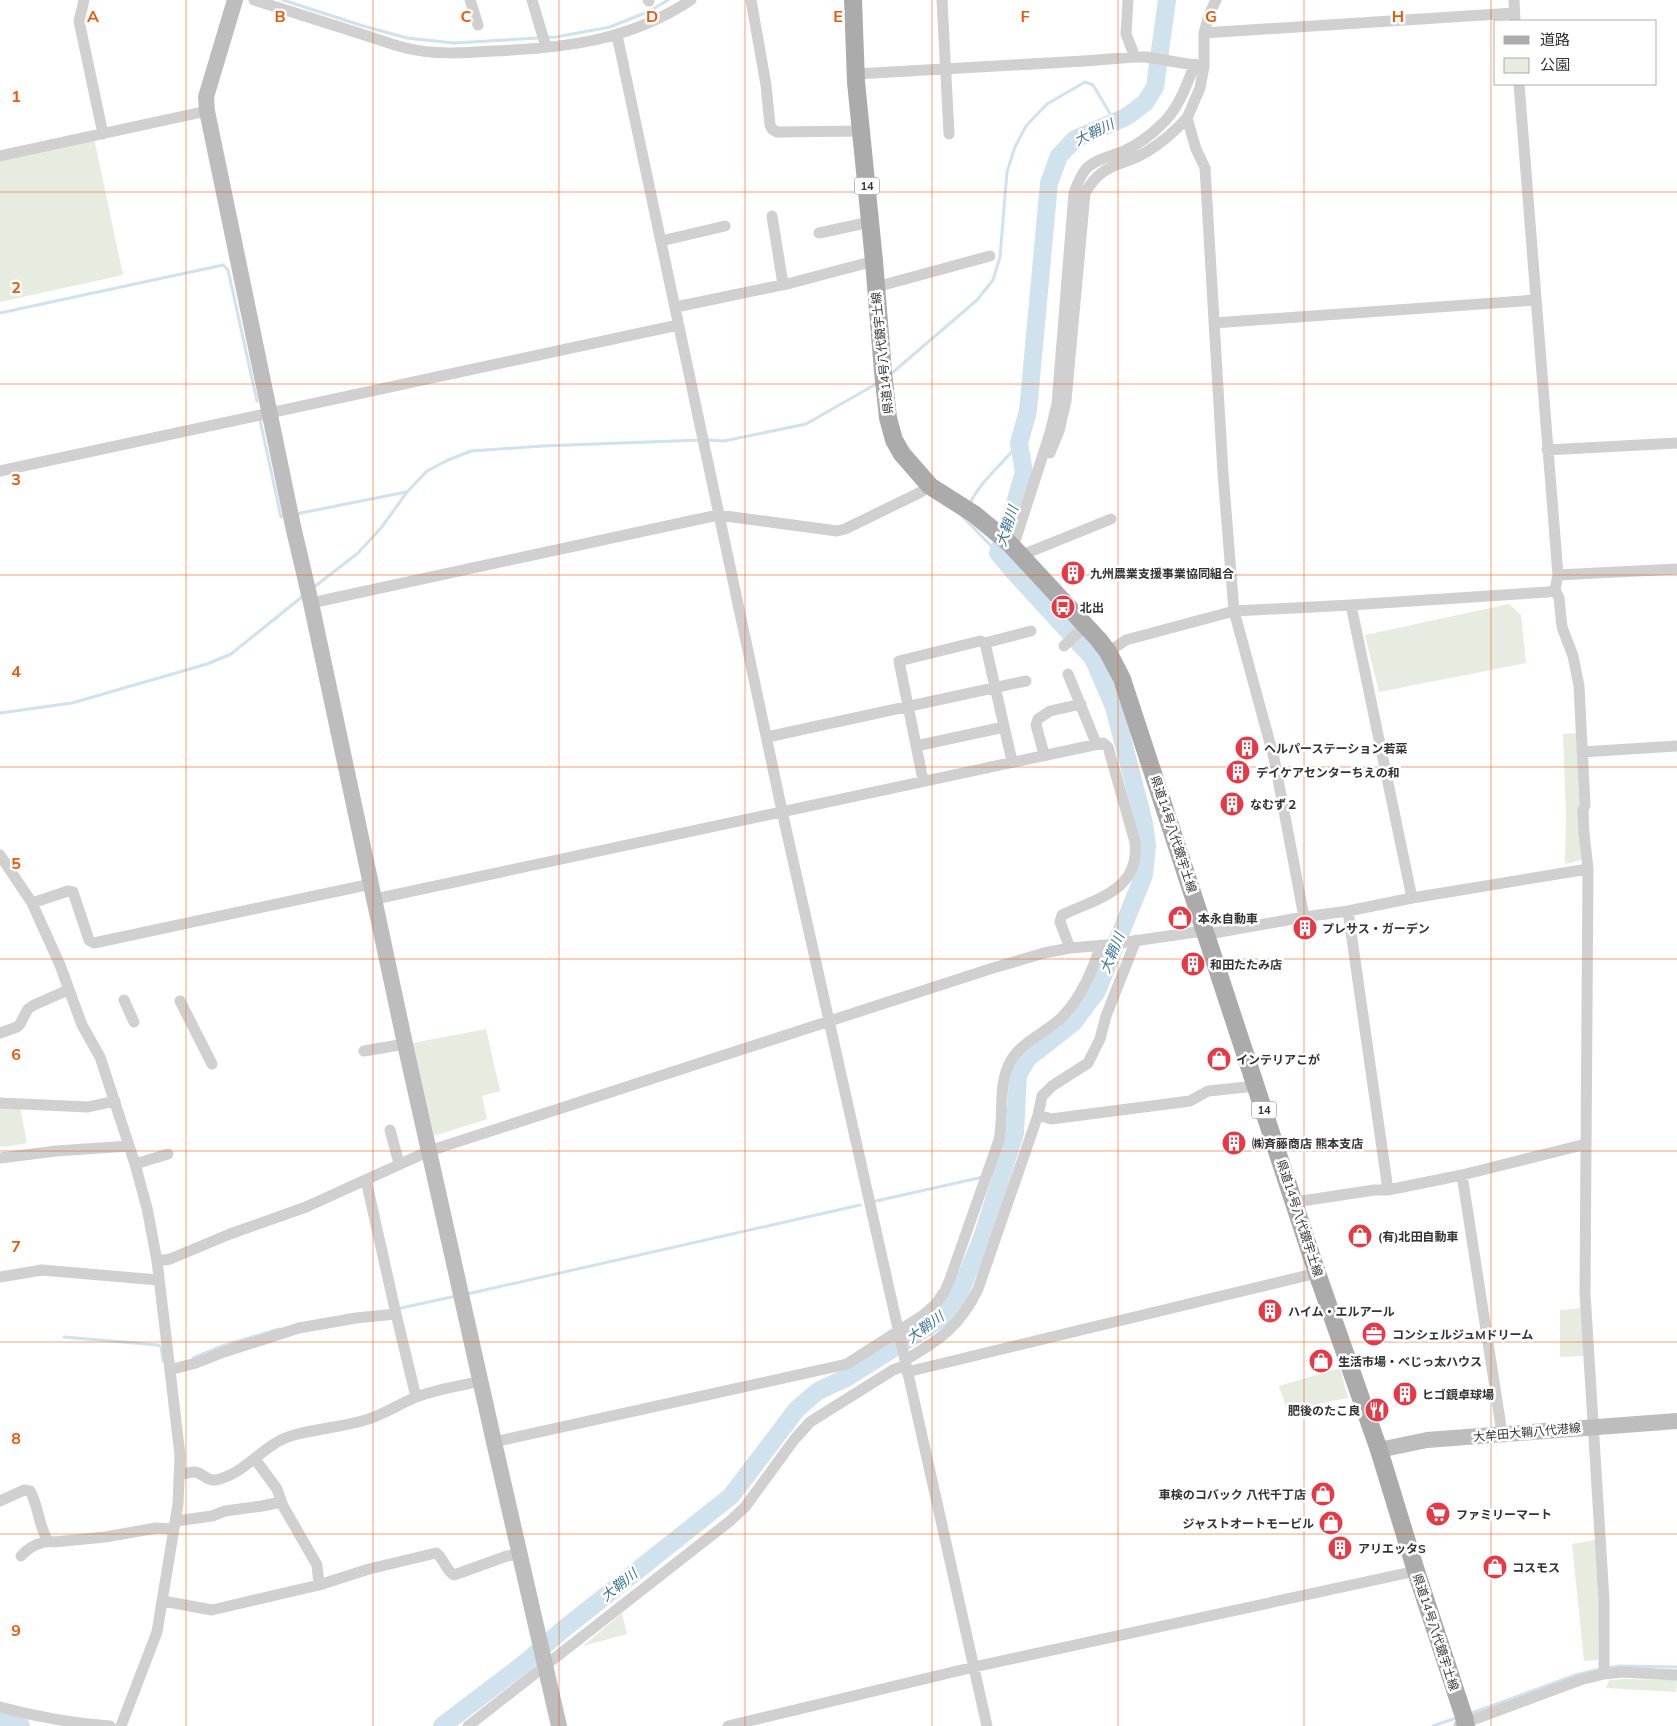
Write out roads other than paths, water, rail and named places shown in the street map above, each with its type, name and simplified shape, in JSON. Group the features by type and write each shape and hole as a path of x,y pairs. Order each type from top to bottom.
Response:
{"main road":[{"name":"県道14号八代鏡宇土線","path":"853,0 856,74 883,372 888,418 894,440 902,454 930,486 967,509 1015,549 1082,629 1108,652 1126,688 1318,1273 1379,1450 1463,1720"}],"street":[{"path":"84,0 79,21 103,134"},
{"path":"235,0 206,97 206,111 405,1044 560,1726"},
{"path":"254,0 407,48 451,53 536,50 545,43 587,43 618,35 674,12 691,0"},
{"path":"470,0 478,25"},
{"path":"532,0 545,43"},
{"path":"751,0 772,129 777,132 862,131"},
{"path":"942,0 949,134"},
{"path":"1128,0 1126,34 1141,57"},
{"path":"1036,476 1048,459 1059,431 1066,401 1085,193 1094,178 1100,173 1147,152 1169,136 1187,118 1200,88 1199,65 1204,33 1208,15 1216,0"},
{"path":"1204,33 1514,17 1514,0"},
{"path":"618,35 676,307 678,325 707,452 718,515 828,1022 987,1726"},
{"path":"856,74 1084,62 1141,57 1199,65"},
{"path":"1111,519 1027,553 1015,549 1016,538 1056,404 1074,193 1086,168 1142,140 1162,124 1182,98 1199,65"},
{"path":"1519,85 1558,575 1555,590 1559,598 1562,627 1573,656 1576,671 1585,805 1584,818 1588,869 1585,1293 1604,1600 1605,1667"},
{"path":"0,156 206,111"},
{"path":"1187,118 1196,149 1205,168 1224,482 1234,611 1274,758 1304,917"},
{"path":"772,216 783,284"},
{"path":"818,233 870,222"},
{"path":"661,241 725,226"},
{"path":"876,287 990,256"},
{"path":"676,307 783,284 874,261"},
{"path":"1214,324 1535,300"},
{"path":"0,471 678,325"},
{"path":"1547,450 1677,443"},
{"path":"309,596 718,515 837,531 845,529 930,486"},
{"path":"1558,575 1677,569"},
{"path":"1108,652 1126,640 1234,611 1351,605 1555,590"},
{"path":"1351,605 1412,898"},
{"path":"1064,646 1082,629"},
{"path":"923,780 898,661 980,641 985,643 1031,631"},
{"path":"985,643 1012,761"},
{"path":"1068,674 1096,743"},
{"path":"767,738 1026,681"},
{"path":"1044,754 1036,725 1038,719 1050,711 1081,704"},
{"path":"916,746 1004,727"},
{"path":"32,903 68,891 73,892 89,940 94,943 373,891 782,811 1103,743 1108,747 1135,842 1136,854 1126,881 1118,888 1062,915 1060,918 1070,948"},
{"path":"1582,752 1677,746"},
{"path":"0,855 5,875 32,903 60,965 82,1025 100,1057 135,1164 147,1208 157,1261 180,1455 175,1525 157,1632 116,1726 77,1724 34,1717 0,1707"},
{"path":"157,1261 170,1259 230,1234 306,1207 366,1180 398,1163 429,1151 1044,953 1070,948 1206,932 1214,933 1588,869"},
{"path":"1348,911 1388,1190"},
{"path":"468,1726 544,1661 740,1512 794,1440 810,1422 906,1363 933,1344 956,1324 969,1307 978,1289 1038,1115 1042,1096 1046,1091 1088,1063 1100,1039 1106,1016 1133,941"},
{"path":"494,1442 847,1364 898,1333 935,1306 945,1291 999,1140 1002,1126 1005,1074 1009,1063 1018,1051 1062,1016 1074,1002 1083,989 1104,945"},
{"path":"0,1033 20,1024 28,1009 34,1005 68,990"},
{"path":"124,1000 134,1022"},
{"path":"180,1001 212,1064"},
{"path":"364,1051 405,1044"},
{"path":"1038,1115 1051,1119 1190,1101 1208,1091 1256,1086"},
{"path":"0,1104 88,1107 115,1101"},
{"path":"390,1130 398,1163"},
{"path":"1295,1202 1374,1190 1388,1190 1462,1175 1586,1144"},
{"path":"0,1158 56,1151 129,1146"},
{"path":"135,1164 168,1154"},
{"path":"1462,1175 1502,1433"},
{"path":"366,1180 416,1397"},
{"path":"0,1277 42,1270 158,1280"},
{"path":"906,1363 1318,1273"},
{"path":"170,1368 196,1363 299,1328 356,1318 396,1314"},
{"path":"180,1474 194,1472 206,1479 213,1480 234,1474 270,1446 293,1435 362,1421 416,1397 481,1380"},
{"name":"大牟田大鞘八代港線","path":"1379,1450 1427,1440 1677,1420"},
{"path":"254,1460 277,1489 282,1506 317,1565 319,1585"},
{"path":"0,1501 24,1490 30,1491 36,1502 44,1535 48,1541"},
{"path":"21,1556 26,1550 48,1541 105,1537 175,1525 225,1511 281,1502"},
{"path":"163,1601 212,1610 319,1585 369,1569 436,1553 439,1554 448,1572 454,1575 507,1556 520,1554"},
{"path":"728,1726 974,1667 1416,1571"},
{"path":"1463,1720 1580,1680 1605,1667 1622,1672 1677,1676"}],"waterway":[{"path":"283,0 407,38 454,43 556,37 610,27 650,11 668,0"},
{"name":"大鞘川","path":"442,1726 526,1662 560,1632 731,1496 797,1409 818,1391 848,1377 942,1318 958,1297 982,1238 1015,1133 1018,1075 1027,1059 1073,1023 1097,991 1144,875 1147,846 1144,823 1114,707 1093,658 998,553 1024,472 1019,443 1028,411 1049,183 1059,156 1075,139 1126,117 1145,103 1155,87 1167,0"},
{"path":"892,373 977,300 993,280 1000,257 1007,172 1015,147 1026,126 1047,104 1085,82 1093,85 1115,122"},
{"path":"0,313 223,265 228,270 257,401"},
{"path":"707,440 724,441 806,424 876,384"},
{"path":"260,420 281,517 285,516"},
{"path":"314,587 358,553 381,528 407,492 427,471 471,451 542,446 701,440"},
{"path":"969,505 985,480 1019,443"},
{"path":"296,514 406,492"},
{"path":"964,515 963,517 998,553"},
{"path":"0,713 72,703 207,664 231,654 303,596"},
{"path":"989,1176 1001,1174"},
{"path":"876,1201 983,1177"},
{"path":"467,1294 860,1205"},
{"path":"401,1308 456,1296"},
{"path":"193,1358 222,1346 279,1329"},
{"path":"64,1337 158,1345 161,1347 163,1361"},
{"path":"1607,1668 1619,1666 1677,1667"},
{"path":"1469,1714 1576,1675 1600,1669"},
{"path":"1433,1726 1459,1717"},
{"name":"大鞘川","path":"0,1719 21,1726"}],"place":[{"name":"九州農業支援事業協同組合","path":"1073,573"},
{"name":"北出","path":"1063,607"},
{"name":"ヘルパーステーション若菜","path":"1247,748"},
{"name":"デイケアセンターちえの和","path":"1238,772"},
{"name":"なむず２","path":"1232,804"},
{"name":"本永自動車","path":"1180,918"},
{"name":"プレサス・ガーデン","path":"1305,928"},
{"name":"和田たたみ店","path":"1193,964"},
{"name":"インテリアこが","path":"1219,1059"},
{"name":"㈱斉藤商店 熊本支店","path":"1234,1143"},
{"name":"(有)北田自動車","path":"1360,1236"},
{"name":"ハイム・エルアール","path":"1270,1311"},
{"name":"コンシェルジュMドリーム","path":"1374,1334"},
{"name":"生活市場・べじっ太ハウス","path":"1321,1361"},
{"name":"ヒゴ鏡卓球場","path":"1405,1394"},
{"name":"肥後のたこ良","path":"1377,1410"},
{"name":"車検のコバック 八代千丁店","path":"1323,1494"},
{"name":"ファミリーマート","path":"1438,1514"},
{"name":"ジャストオートモービル","path":"1331,1523"},
{"name":"アリエッタS","path":"1340,1548"},
{"name":"コスモス","path":"1495,1567"}]}
